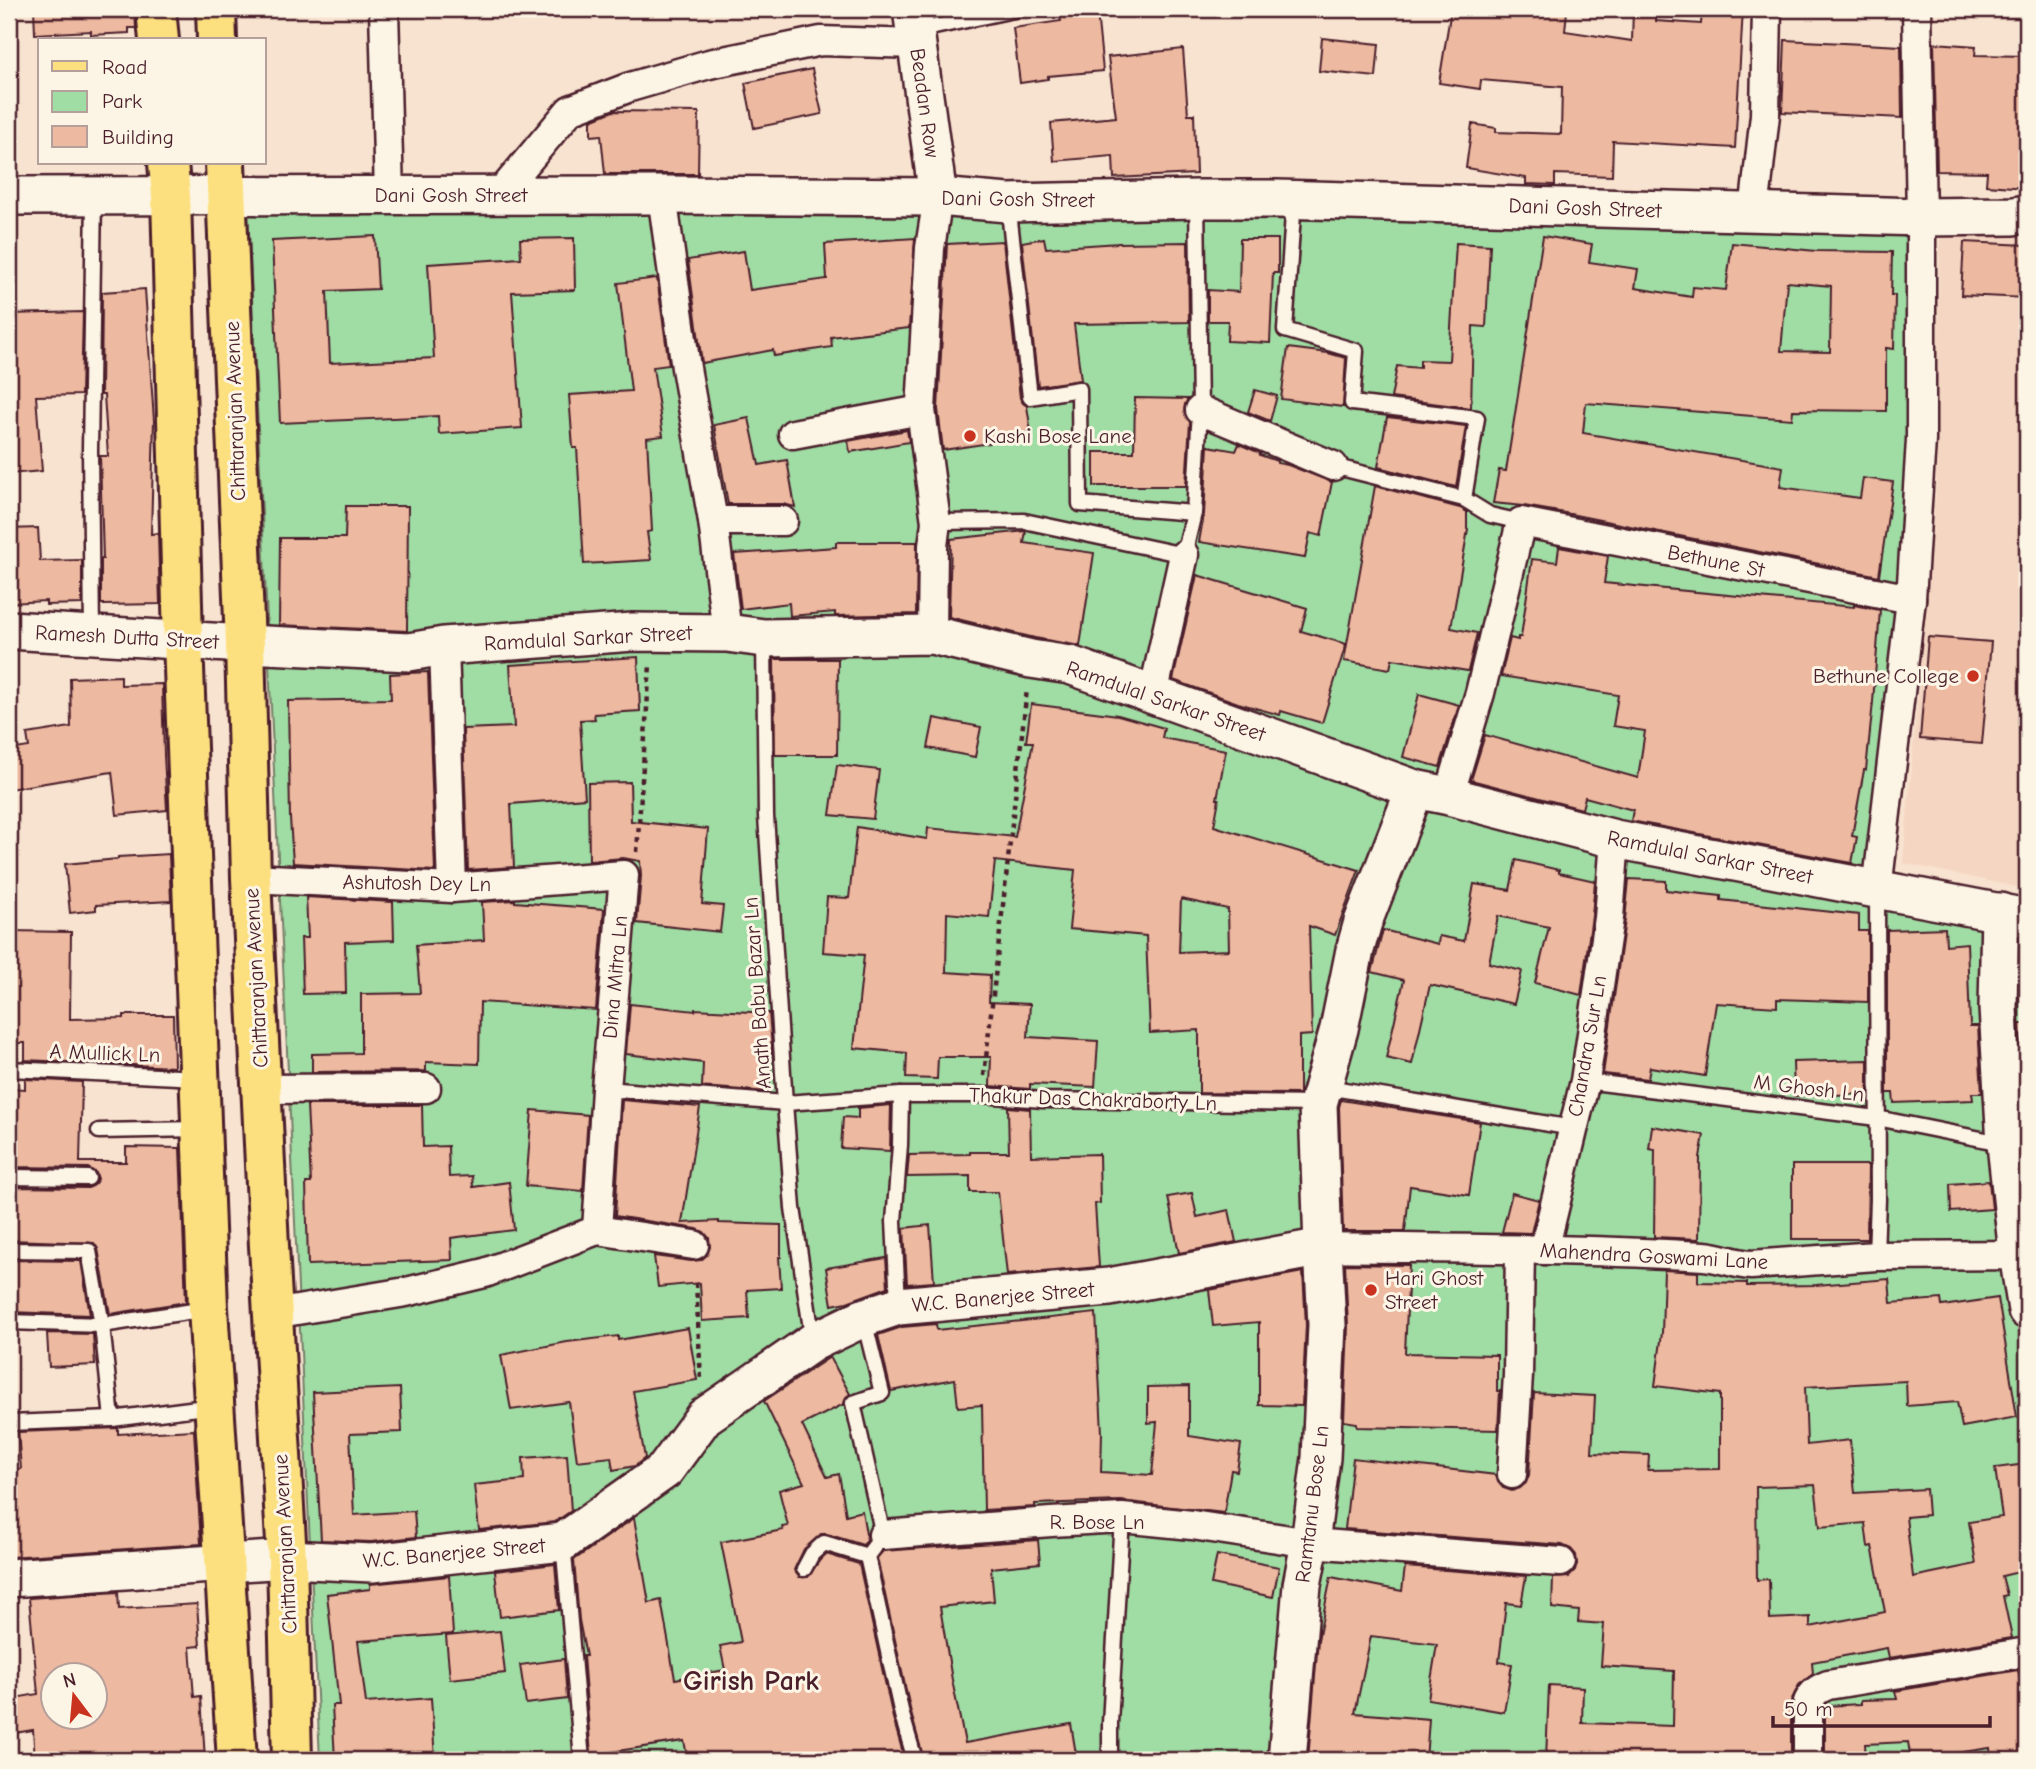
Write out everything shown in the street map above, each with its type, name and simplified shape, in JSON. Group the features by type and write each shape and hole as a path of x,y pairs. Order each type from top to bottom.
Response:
{"main road":[{"path":"156,9 159,38"},
{"path":"216,9 218,38"},
{"path":"169,179 208,1308 237,1760"},
{"name":"Chittaranjan Avenue","path":"226,179 245,645 251,878 287,1559 292,1760"}],"street":[{"path":"384,9 389,195"},
{"path":"1754,212 1765,115 1767,9"},
{"path":"1877,890 1911,599 1921,440 1917,9"},
{"path":"499,195 570,110 630,87 709,64 821,41 914,28"},
{"name":"Beadan Row","path":"914,28 938,197"},
{"name":"Dani Gosh Street","path":"9,196 94,195 169,179 226,179 389,195 938,197 1009,203 1294,200 1921,217 2027,214"},
{"path":"662,195 727,633"},
{"path":"932,635 933,546 936,522 922,411 930,248 938,197"},
{"path":"1200,410 1333,466"},
{"path":"793,434 922,411"},
{"path":"712,521 783,521"},
{"path":"1323,1247 1318,1104 1339,1029 1354,950 1363,922 1480,694 1521,522"},
{"name":"Bethune St","path":"1521,522 1911,599"},
{"path":"1153,695 1184,555"},
{"name":"Ramesh Dutta Street","path":"9,630 245,645"},
{"name":"Ramdulal Sarkar Street","path":"245,645 409,652 444,646 652,632 727,633 764,638 932,635 1031,659 1070,665 1432,792 1615,839 2014,915"},
{"path":"444,646 452,888"},
{"name":"Chandra Sur Ln","path":"1512,1474 1518,1375 1532,1250 1573,1128 1585,1081 1609,918 1615,839"},
{"name":"Ashutosh Dey Ln","path":"251,878 452,888 624,875"},
{"name":"Dina Mitra Ln","path":"597,1230 624,875"},
{"path":"2014,915 1998,1009 2017,1144 2027,1310"},
{"path":"261,1089 426,1088"},
{"path":"273,1314 406,1292 485,1273 597,1230 694,1245"},
{"name":"W.C. Banerjee Street","path":"9,1578 287,1559 372,1563 563,1542 664,1470 704,1417 813,1342 863,1318 898,1306 1109,1287 1323,1247"},
{"name":"Mahendra Goswami Lane","path":"1323,1247 1708,1256 1751,1265 1876,1256 2023,1255"},
{"name":"Ramtanu Bose Ln","path":"1287,1760 1302,1585 1321,1458 1326,1339 1323,1247"},
{"name":"R. Bose Ln","path":"875,1545 1051,1522 1122,1518 1192,1525 1310,1543 1561,1563"},
{"path":"1808,1760 1808,1702 1818,1689 1828,1685 2027,1652"}],"lane":[{"path":"914,28 1018,9"},
{"path":"92,634 90,450 94,195"},
{"path":"936,522 1024,521 1184,555 1194,513 1200,410 1197,199"},
{"path":"1294,200 1285,330 1356,351 1352,402 1477,418 1464,499"},
{"path":"1009,203 1030,397 1079,389 1080,504 1194,513"},
{"path":"1333,466 1464,499 1490,515 1521,522"},
{"name":"Anath Babu Bazar Ln","path":"764,638 766,816 785,1103 793,1208 813,1342"},
{"path":"1876,1256 1877,890"},
{"name":"A Mullick Ln","path":"9,1069 199,1078"},
{"name":"M Ghosh Ln","path":"1585,1081 1877,1118 2017,1144"},
{"name":"Thakur Das Chakraborty Ln","path":"606,1089 785,1103 901,1095 982,1095 1043,1100 1318,1104 1339,1089 1573,1128"},
{"path":"898,1306 894,1221 901,1095"},
{"path":"99,1131 201,1129"},
{"path":"9,1177 88,1178"},
{"path":"9,1250 89,1251 102,1325 112,1419"},
{"path":"9,1322 102,1325 208,1308"},
{"path":"863,1318 882,1393 853,1403 902,1715 915,1760"},
{"path":"9,1423 112,1419 216,1406"},
{"path":"1110,1760 1122,1518"},
{"path":"563,1542 582,1760"},
{"path":"804,1569 824,1543 875,1545"}],"path":[{"path":"624,875 636,866 652,632"},
{"path":"982,1095 1031,659"},
{"path":"696,1283 704,1417"}],"shaded area":[{"name":"Bethune College","path":"2027,226 2027,889 1903,863 1936,490 1940,234"}],"green space":[{"path":"248,212 1920,224 1881,896 2027,928 2027,1760 320,1760"}],"building":[{"path":"34,9 135,9 136,28 129,28 129,33 91,35 91,31 35,34"},
{"path":"1451,9 1567,11 1565,31 1632,41 1633,9 1656,9 1656,21 1701,24 1702,9 1743,9 1735,148 1613,141 1612,176 1555,174 1555,185 1526,184 1526,178 1466,168 1472,124 1496,128 1496,132 1561,134 1562,87 1481,80 1480,89 1439,83"},
{"path":"1097,12 1103,71 1048,76 1048,79 1020,83 1013,28 1061,21 1060,16"},
{"path":"1322,38 1379,44 1376,77 1319,71"},
{"path":"1785,40 1901,46 1902,118 1782,112"},
{"path":"1934,43 1976,46 1975,55 2027,56 2027,188 1986,185 1987,172 1937,171"},
{"path":"1183,49 1188,114 1194,114 1196,174 1114,178 1113,156 1054,161 1051,123 1116,117 1108,57"},
{"path":"812,69 822,114 754,128 745,83"},
{"path":"613,111 699,112 698,174 605,174 601,135 591,136 591,120"},
{"path":"375,236 378,289 327,291 330,363 434,358 428,264 521,258 520,239 574,238 575,290 512,292 522,428 439,434 438,416 280,423 272,241"},
{"path":"1543,236 1592,244 1589,262 1638,269 1635,288 1692,297 1693,287 1726,290 1732,243 1816,251 1892,252 1891,295 1895,295 1894,349 1886,348 1886,411 1793,410 1792,419 1586,403 1583,433 1783,467 1780,487 1860,498 1863,478 1893,482 1879,576 1565,513 1493,503 1499,470 1506,471","holes":["1787,282 1831,286 1830,352 1781,351"]},
{"path":"915,238 909,328 831,337 832,347 774,356 773,350 702,363 688,260 744,251 750,290 827,279 825,244"},
{"path":"1044,238 1046,248 1188,242 1189,322 1074,324 1081,380 1038,386 1022,242"},
{"path":"1240,239 1278,239 1278,273 1273,273 1270,343 1227,341 1228,321 1208,321 1208,290 1239,292"},
{"path":"1003,241 1020,398 1027,406 1031,432 989,439 990,443 943,450 938,409 947,244"},
{"path":"1964,242 2027,245 2027,298 1961,295"},
{"path":"1456,243 1490,245 1486,327 1473,326 1471,408 1391,398 1397,366 1420,368 1420,360 1449,361"},
{"path":"657,278 669,365 653,367 663,436 647,438 652,531 647,532 651,560 584,564 577,448 573,448 569,395 631,391 618,283"},
{"path":"145,289 154,421 151,534 158,533 160,604 104,605 101,604 103,559 100,456 108,456 104,395 101,395 102,292"},
{"path":"83,312 81,395 36,396 42,471 9,474 9,314"},
{"path":"1288,348 1346,358 1343,407 1281,399"},
{"path":"1255,390 1277,396 1270,421 1248,412"},
{"path":"1135,398 1188,399 1184,411 1190,422 1186,486 1094,486 1094,452 1134,452"},
{"path":"1387,417 1466,426 1456,487 1378,467"},
{"path":"749,418 759,465 787,460 795,507 783,504 728,504 714,425"},
{"path":"907,430 909,442 850,452 848,441"},
{"path":"1239,444 1277,463 1332,482 1321,536 1310,533 1305,558 1199,542 1204,514 1208,446 1236,451"},
{"path":"1375,486 1467,512 1468,529 1451,628 1477,633 1468,671 1392,659 1390,669 1344,661"},
{"path":"346,506 408,506 407,631 279,625 280,538 345,538"},
{"path":"38,528 40,561 82,560 82,604 46,605 46,601 9,603 9,529"},
{"path":"1026,531 1024,543 1094,553 1080,646 949,617 951,539"},
{"path":"836,542 917,542 916,614 835,616 835,612 790,616 789,603 741,609 734,554 836,547"},
{"path":"1559,547 1608,556 1604,583 1854,605 1880,610 1866,770 1852,836 1857,837 1852,863 1631,821 1633,810 1585,797 1582,809 1471,780 1485,735 1638,778 1645,731 1613,726 1618,695 1501,676 1510,638 1518,640 1518,637 1521,637 1532,559 1557,562"},
{"path":"1197,575 1307,608 1301,631 1346,644 1322,723 1281,711 1280,715 1238,703 1173,680"},
{"path":"1928,637 1991,642 1982,744 1920,739"},
{"path":"638,657 640,711 594,714 595,719 580,720 585,798 511,804 514,867 468,870 463,729 514,727 510,665"},
{"path":"774,659 838,659 837,755 775,755"},
{"path":"428,672 435,871 293,863 288,701 391,699 390,674"},
{"path":"121,676 121,685 162,684 167,810 117,815 112,772 9,789 9,750 29,747 27,734 71,727 70,678"},
{"path":"1419,694 1459,705 1440,767 1403,757"},
{"path":"1031,704 1118,715 1164,728 1162,738 1226,750 1214,826 1359,870 1335,935 1309,926 1312,1035 1299,1036 1299,1094 1199,1093 1199,1030 1150,1033 1146,936 1069,929 1075,870 995,861 989,917 947,913 946,972 990,975 989,1002 1030,1004 1028,1037 1098,1041 1095,1087 1030,1084 1030,1089 990,1086 991,1057 938,1057 937,1079 906,1078 907,1053 854,1048 864,955 823,952 827,897 849,898 857,827 927,839 928,828 1015,837 1033,742 1026,742","holes":["1181,899 1228,909 1229,950 1179,952"]},
{"path":"934,718 981,727 975,757 928,748"},
{"path":"837,765 879,770 873,819 830,815"},
{"path":"630,782 631,821 708,829 702,904 723,906 720,932 637,923 640,861 623,858 589,861 588,783"},
{"path":"169,854 171,901 96,905 96,910 70,913 65,864"},
{"path":"1516,860 1595,881 1581,995 1535,983 1549,927 1498,916 1489,963 1522,971 1514,1004 1430,985 1412,1064 1386,1058 1404,980 1372,972 1383,930 1438,944 1439,936 1464,941 1474,884 1510,890"},
{"path":"1629,879 1666,881 1666,890 1721,896 1721,900 1859,915 1859,931 1868,931 1868,1002 1777,999 1777,1007 1716,1003 1705,1076 1650,1067 1648,1079 1603,1074"},
{"path":"306,897 393,902 394,940 345,942 346,993 303,994 301,938 308,938"},
{"path":"515,900 604,909 596,1010 480,1002 479,1064 426,1062 426,1071 312,1072 312,1054 361,1053 361,994 420,993 416,945 484,940 482,902"},
{"path":"1945,928 1946,945 1967,943 1970,1026 1978,1026 1982,1093 1972,1093 1973,1100 1894,1103 1893,1093 1887,1093 1887,930"},
{"path":"9,931 71,932 70,1019 173,1015 174,1067 25,1060 25,1043 9,1043"},
{"path":"630,1004 695,1011 769,1013 772,1048 769,1092 702,1087 703,1063 626,1054"},
{"path":"2020,1024 2027,1024 2027,1091 2024,1091"},
{"path":"1868,1060 1868,1094 1794,1096 1793,1062"},
{"path":"25,1079 82,1082 80,1162 126,1162 126,1147 180,1148 186,1302 110,1314 98,1249 94,1243 9,1240 9,1187 88,1188 98,1179 96,1173 88,1168 9,1167 9,1088 25,1089"},
{"path":"622,1100 700,1107 682,1223 719,1221 781,1225 781,1288 747,1290 749,1318 702,1321 700,1283 658,1287 654,1256 701,1260 710,1247 709,1238 704,1232 615,1216"},
{"path":"1341,1100 1480,1122 1469,1195 1410,1186 1405,1231 1343,1231 1339,1107"},
{"path":"307,1105 422,1105 423,1147 448,1146 449,1177 472,1176 473,1187 509,1182 514,1230 451,1238 452,1260 308,1265 306,1183 311,1183"},
{"path":"891,1105 890,1151 841,1148 843,1117 858,1118 858,1108"},
{"path":"1008,1107 1030,1109 1031,1156 1099,1154 1100,1203 1095,1204 1099,1267 1007,1275 998,1192 970,1192 970,1176 907,1177 909,1155 1009,1152"},
{"path":"532,1110 588,1115 583,1191 526,1186"},
{"path":"1652,1126 1704,1135 1700,1157 1699,1239 1654,1237 1655,1150 1649,1149"},
{"path":"1792,1165 1868,1165 1867,1239 1792,1239"},
{"path":"1989,1181 1992,1209 1951,1212 1950,1184"},
{"path":"1192,1193 1197,1217 1229,1210 1236,1242 1179,1253 1168,1197"},
{"path":"1512,1193 1539,1200 1531,1233 1502,1232"},
{"path":"930,1225 934,1282 907,1284 904,1228"},
{"path":"886,1258 888,1287 832,1305 826,1268"},
{"path":"9,1260 81,1261 90,1315 9,1312"},
{"path":"1345,1264 1409,1265 1405,1353 1497,1355 1497,1391 1500,1391 1498,1430 1357,1427 1357,1423 1344,1421 1348,1326"},
{"path":"1664,1270 1698,1272 1698,1282 1747,1283 1747,1286 1816,1285 1889,1279 1891,1303 1941,1299 1942,1306 1998,1298 2017,1417 1962,1427 1957,1402 1907,1406 1906,1381 1805,1387 1807,1445 1850,1440 1855,1493 1926,1489 1928,1515 1906,1517 1913,1577 1976,1564 1969,1522 2002,1517 1995,1468 2027,1464 2027,1570 2002,1576 2007,1595 2003,1596 2012,1638 1889,1658 1887,1648 1812,1662 1813,1674 1799,1685 1791,1701 1791,1760 1546,1760 1549,1685 1583,1687 1582,1723 1673,1726 1674,1671 1601,1666 1604,1624 1578,1622 1579,1611 1552,1608 1553,1578 1569,1577 1577,1564 1576,1555 1562,1545 1345,1529 1353,1458 1496,1475 1503,1488 1512,1491 1526,1483 1529,1475 1534,1393 1595,1396 1592,1453 1649,1455 1648,1470 1720,1469 1720,1394 1655,1386 1662,1333","holes":["1815,1485 1820,1527 1865,1523 1868,1547 1872,1546 1885,1612 1810,1627 1810,1617 1770,1619 1769,1579 1757,1580 1756,1487"]},
{"path":"1303,1272 1306,1325 1302,1406 1259,1405 1259,1322 1213,1326 1209,1290"},
{"path":"1096,1313 1102,1433 1101,1472 1152,1475 1157,1422 1148,1423 1148,1387 1189,1386 1189,1436 1241,1444 1237,1471 1231,1470 1224,1513 1121,1501 1035,1504 1035,1507 984,1510 982,1405 958,1407 955,1379 891,1391 878,1335 902,1327 936,1324 937,1330"},
{"path":"688,1328 697,1380 633,1391 645,1458 635,1466 613,1470 611,1457 577,1461 569,1402 511,1410 501,1355 567,1342 618,1336 618,1340"},
{"path":"47,1333 93,1334 95,1365 49,1367"},
{"path":"830,1357 850,1394 844,1404 802,1425 827,1477 839,1474 846,1515 862,1511 867,1540 863,1545 821,1534 804,1549 794,1570 799,1577 808,1577 826,1554 859,1564 905,1760 688,1760 684,1741 591,1755 583,1656 586,1656 579,1620 574,1560 634,1518 649,1603 661,1600 675,1679 725,1670 720,1646 741,1642 721,1542 783,1530 782,1527 788,1526 779,1490 804,1483 764,1401"},
{"path":"400,1388 402,1432 350,1434 354,1515 414,1511 416,1537 371,1542 321,1540 313,1392"},
{"path":"118,1428 118,1434 194,1430 201,1544 9,1557 9,1470 21,1469 18,1432"},
{"path":"567,1455 571,1511 555,1522 479,1530 474,1485 524,1480 523,1458"},
{"path":"1038,1540 1040,1563 991,1568 994,1601 940,1607 952,1680 965,1743 1071,1724 1077,1760 924,1760 877,1558 883,1551"},
{"path":"1217,1555 1279,1567 1273,1597 1211,1584"},
{"path":"555,1564 559,1610 500,1617 495,1571"},
{"path":"1405,1567 1526,1576 1521,1605 1506,1603 1499,1662 1512,1664 1504,1712 1428,1699 1437,1644 1371,1636 1355,1713 1429,1719 1426,1760 1308,1760 1318,1640 1331,1577 1402,1591"},
{"path":"449,1576 453,1634 358,1641 366,1703 431,1698 435,1760 335,1760 332,1705 339,1705 327,1594 370,1589 370,1584"},
{"path":"118,1592 119,1609 197,1604 200,1646 190,1647 194,1697 201,1696 205,1760 35,1760 33,1730 9,1734 9,1699 38,1694 29,1598"},
{"path":"500,1631 505,1673 450,1679 446,1636"},
{"path":"564,1659 567,1699 526,1704 520,1665"},
{"path":"2018,1670 2020,1678 2027,1677 2027,1758 1991,1760 1990,1748 1911,1760 1908,1742 1865,1744 1866,1760 1825,1760 1825,1706 1861,1704 1861,1700 1897,1699 1895,1691"}],"place":[{"name":"Kashi Bose Lane","path":"970,436"},
{"name":"Bethune College","path":"1973,676"},
{"name":"Hari Ghost Street","path":"1371,1290"}],"district":[{"name":"Girish Park","path":"751,1681"}]}
